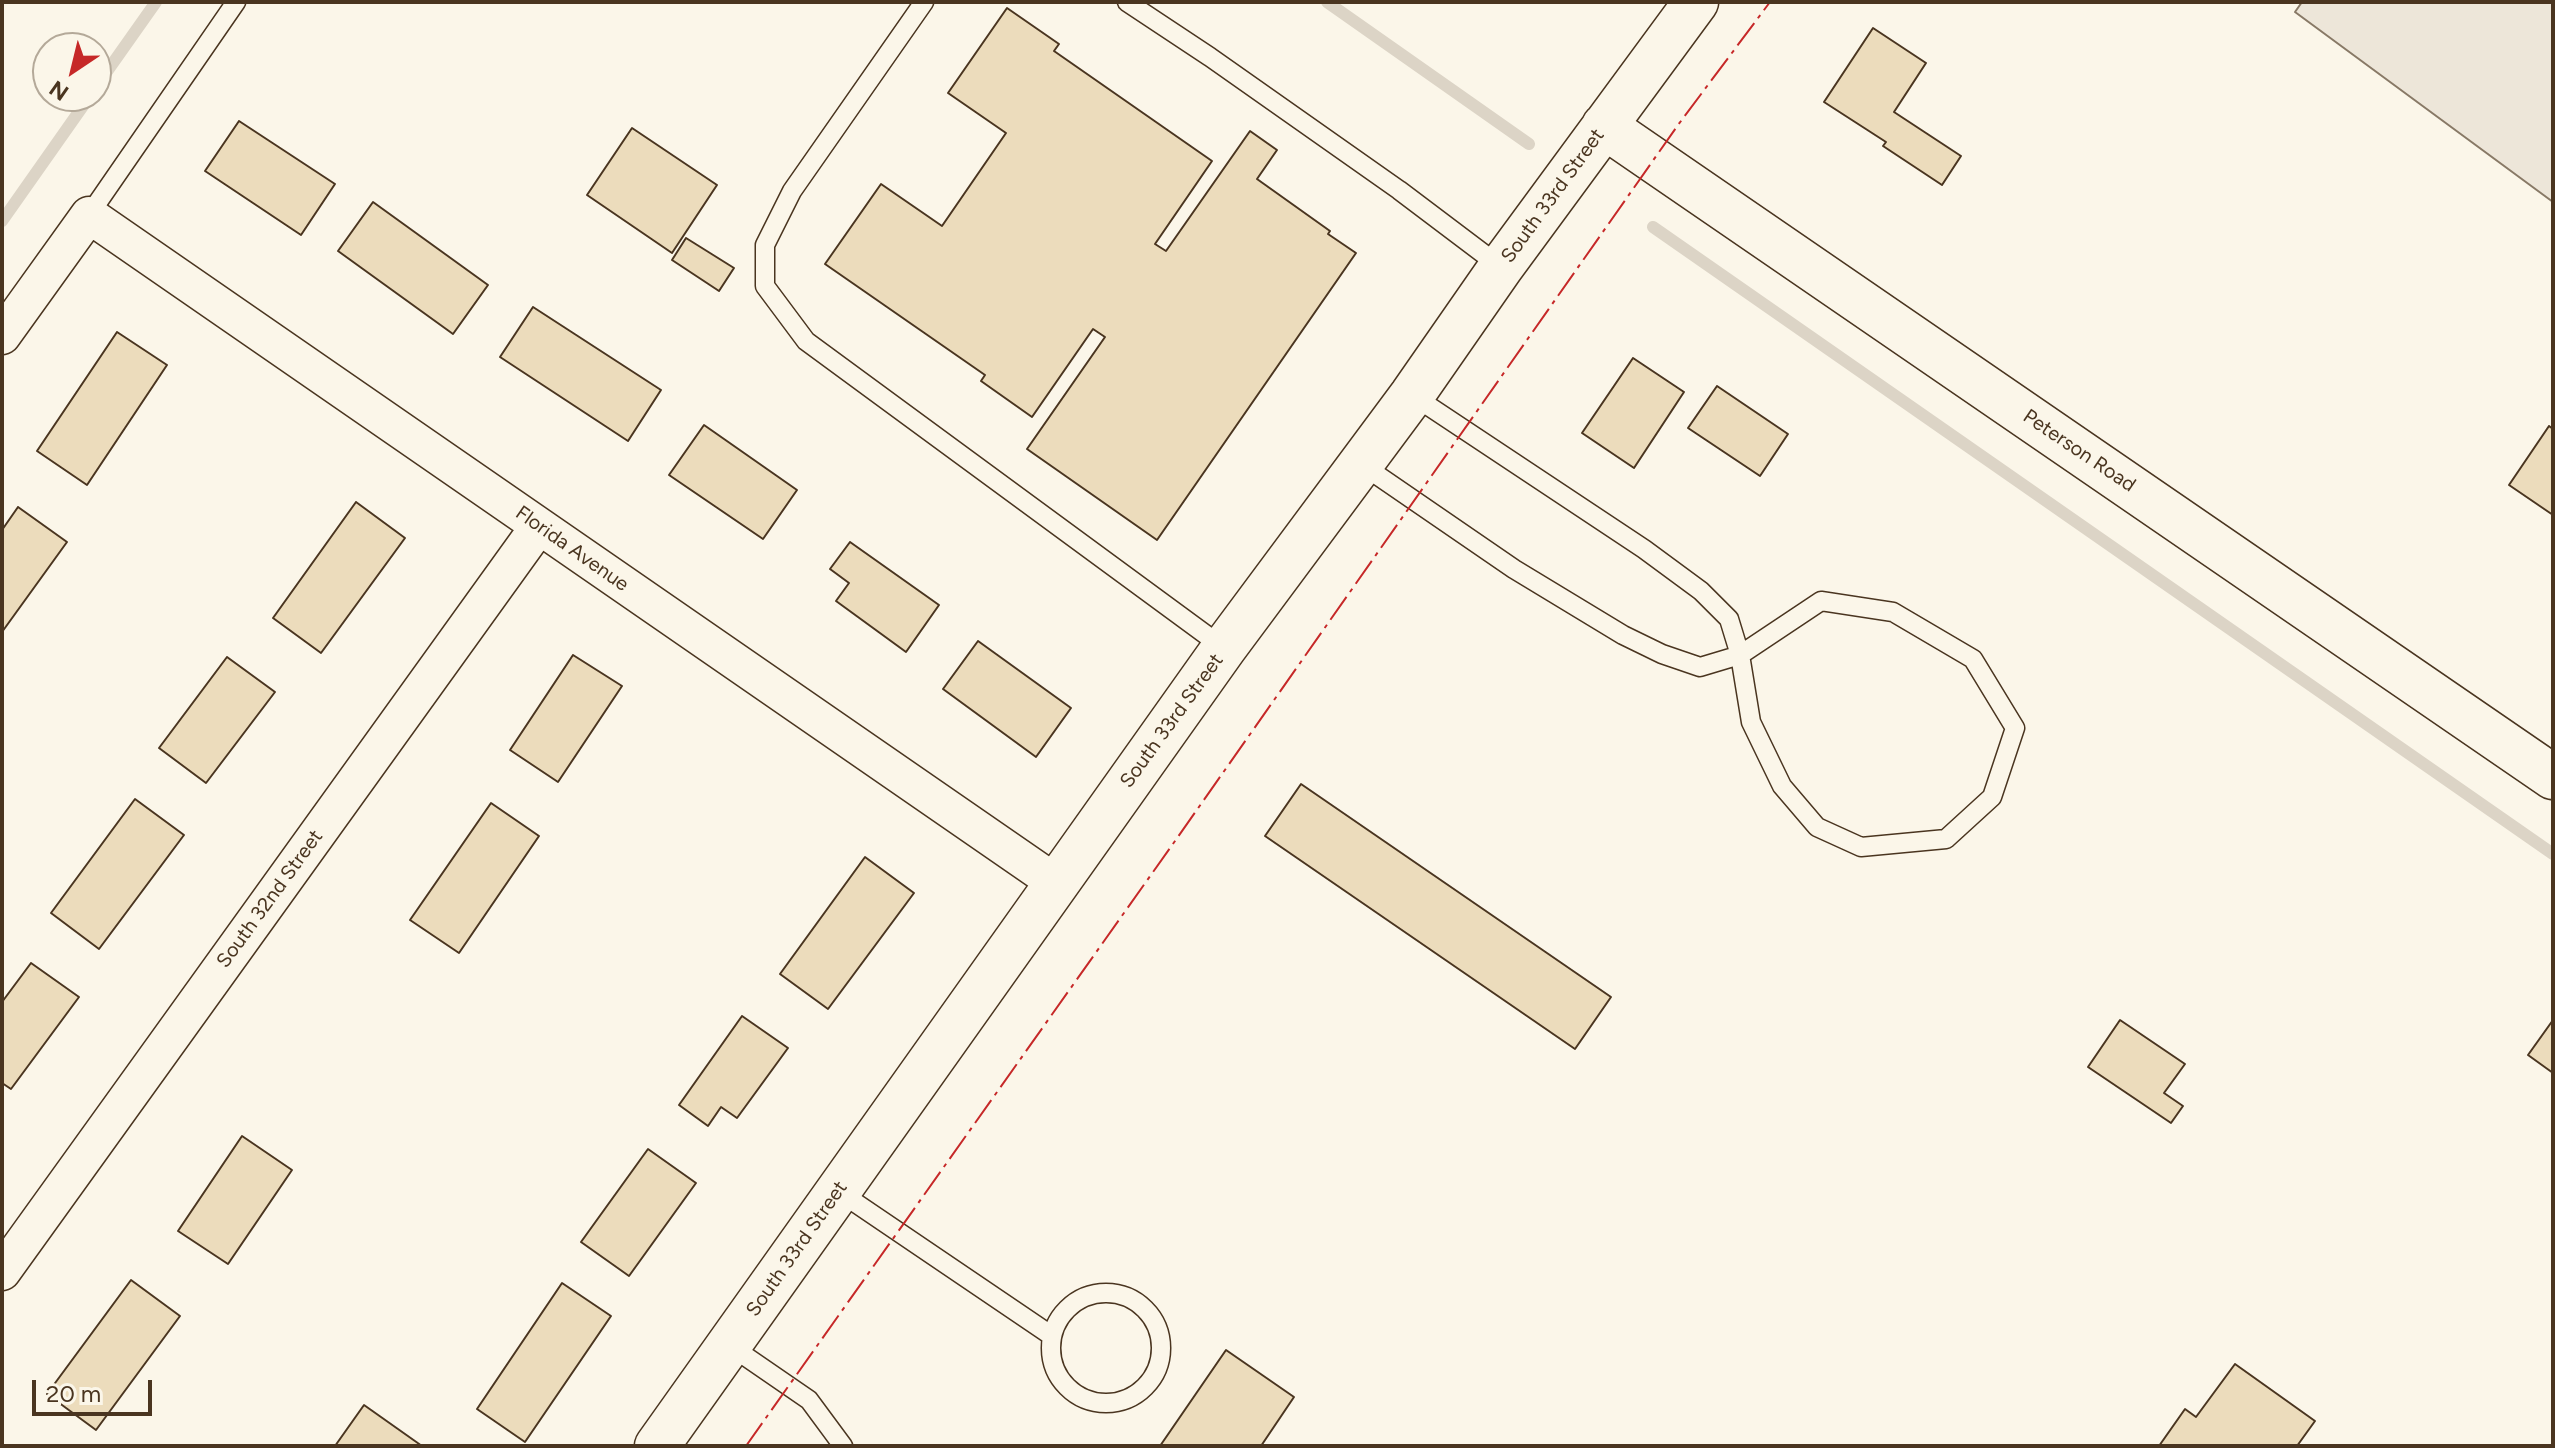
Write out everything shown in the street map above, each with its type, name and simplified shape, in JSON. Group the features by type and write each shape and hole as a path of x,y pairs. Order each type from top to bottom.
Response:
{"street":[{"name":"South 33rd Street","path":"657,1446 1224,648 1412,395 1501,267 1696,2"},
{"name":"Peterson Road","path":"1604,126 2553,777"},
{"path":"2,336 89,215"},
{"name":"Florida Avenue","path":"89,215 1056,883"},
{"name":"South 32nd Street","path":"2,1272 539,526"}],"lane":[{"path":"89,215 236,2"},
{"path":"924,2 792,191 765,245 765,286 806,341 1224,648"},
{"path":"1127,2 1399,190 1501,267"},
{"path":"1361,464 1514,569 1623,635 1662,654 1700,667 1740,655 1821,601 1893,612 1973,659 2015,728 1992,797 1946,839 1861,847 1817,827 1782,786 1751,722 1740,655 1729,619 1701,591 1644,549 1412,395"},
{"path":"838,1191 1052,1336"},
{"path":"1096,1293 1118,1294 1138,1303 1153,1318 1161,1339 1160,1360 1152,1379 1136,1395 1116,1403 1095,1402 1075,1393 1060,1378 1052,1358 1052,1336 1061,1316 1076,1301 1096,1293"},
{"path":"729,1345 809,1400 843,1446"}],"shaded area":[{"path":"2302,2 2553,2 2553,202 2295,12"}],"building":[{"path":"1007,8 1059,44 1054,51 1212,161 1155,244 1166,251 1250,131 1277,150 1257,179 1356,253 1157,540 1027,449 1105,337 1093,329 1032,417 981,381 985,375 825,264 881,184 942,226 1006,133 948,93"},
{"path":"1873,28 1926,63 1894,112 1961,156 1942,185 1883,146 1886,142 1824,102"},
{"path":"239,121 335,184 301,235 205,171"},
{"path":"632,128 717,185 672,253 587,195"},
{"path":"373,202 488,285 453,334 338,251"},
{"path":"686,238 734,268 719,291 672,260"},
{"path":"533,307 661,390 628,441 500,357"},
{"path":"117,332 167,365 87,485 37,451"},
{"path":"1633,358 1684,392 1634,468 1582,433"},
{"path":"1717,386 1788,434 1760,476 1688,428"},
{"path":"704,425 797,490 763,539 669,475"},
{"path":"2549,426 2553,429 2553,515 2509,485"},
{"path":"356,502 405,538 321,653 273,618"},
{"path":"18,507 67,542 2,632 2,530"},
{"path":"850,542 939,605 906,652 836,601 849,583 830,569"},
{"path":"978,641 1071,708 1036,757 943,689"},
{"path":"573,655 622,686 558,782 510,750"},
{"path":"227,657 275,692 206,783 159,748"},
{"path":"1301,784 1611,997 1575,1049 1265,836"},
{"path":"135,799 184,835 99,949 51,913"},
{"path":"491,803 539,836 459,953 410,920"},
{"path":"865,857 914,893 828,1009 780,974"},
{"path":"31,963 79,997 11,1089 2,1083 2,1002"},
{"path":"742,1016 788,1048 737,1118 721,1107 708,1126 679,1105"},
{"path":"2120,1020 2185,1064 2164,1093 2183,1106 2171,1123 2088,1067"},
{"path":"2553,1020 2553,1073 2528,1055"},
{"path":"242,1136 292,1170 228,1264 178,1231"},
{"path":"648,1149 696,1183 629,1276 581,1242"},
{"path":"131,1280 180,1316 96,1430 47,1394"},
{"path":"562,1283 611,1316 525,1442 477,1409"},
{"path":"1226,1350 1294,1397 1261,1446 1160,1446"},
{"path":"2235,1364 2315,1421 2297,1446 2159,1446 2185,1409 2196,1417"},
{"path":"364,1405 422,1446 335,1446"}],"waterway":[{"path":"112,64 156,2"},
{"path":"1327,2 1529,144"},
{"path":"2,221 79,112"},
{"path":"1653,227 2553,854"}],"power":[{"path":"746,1446 1678,125 1770,2"}]}
